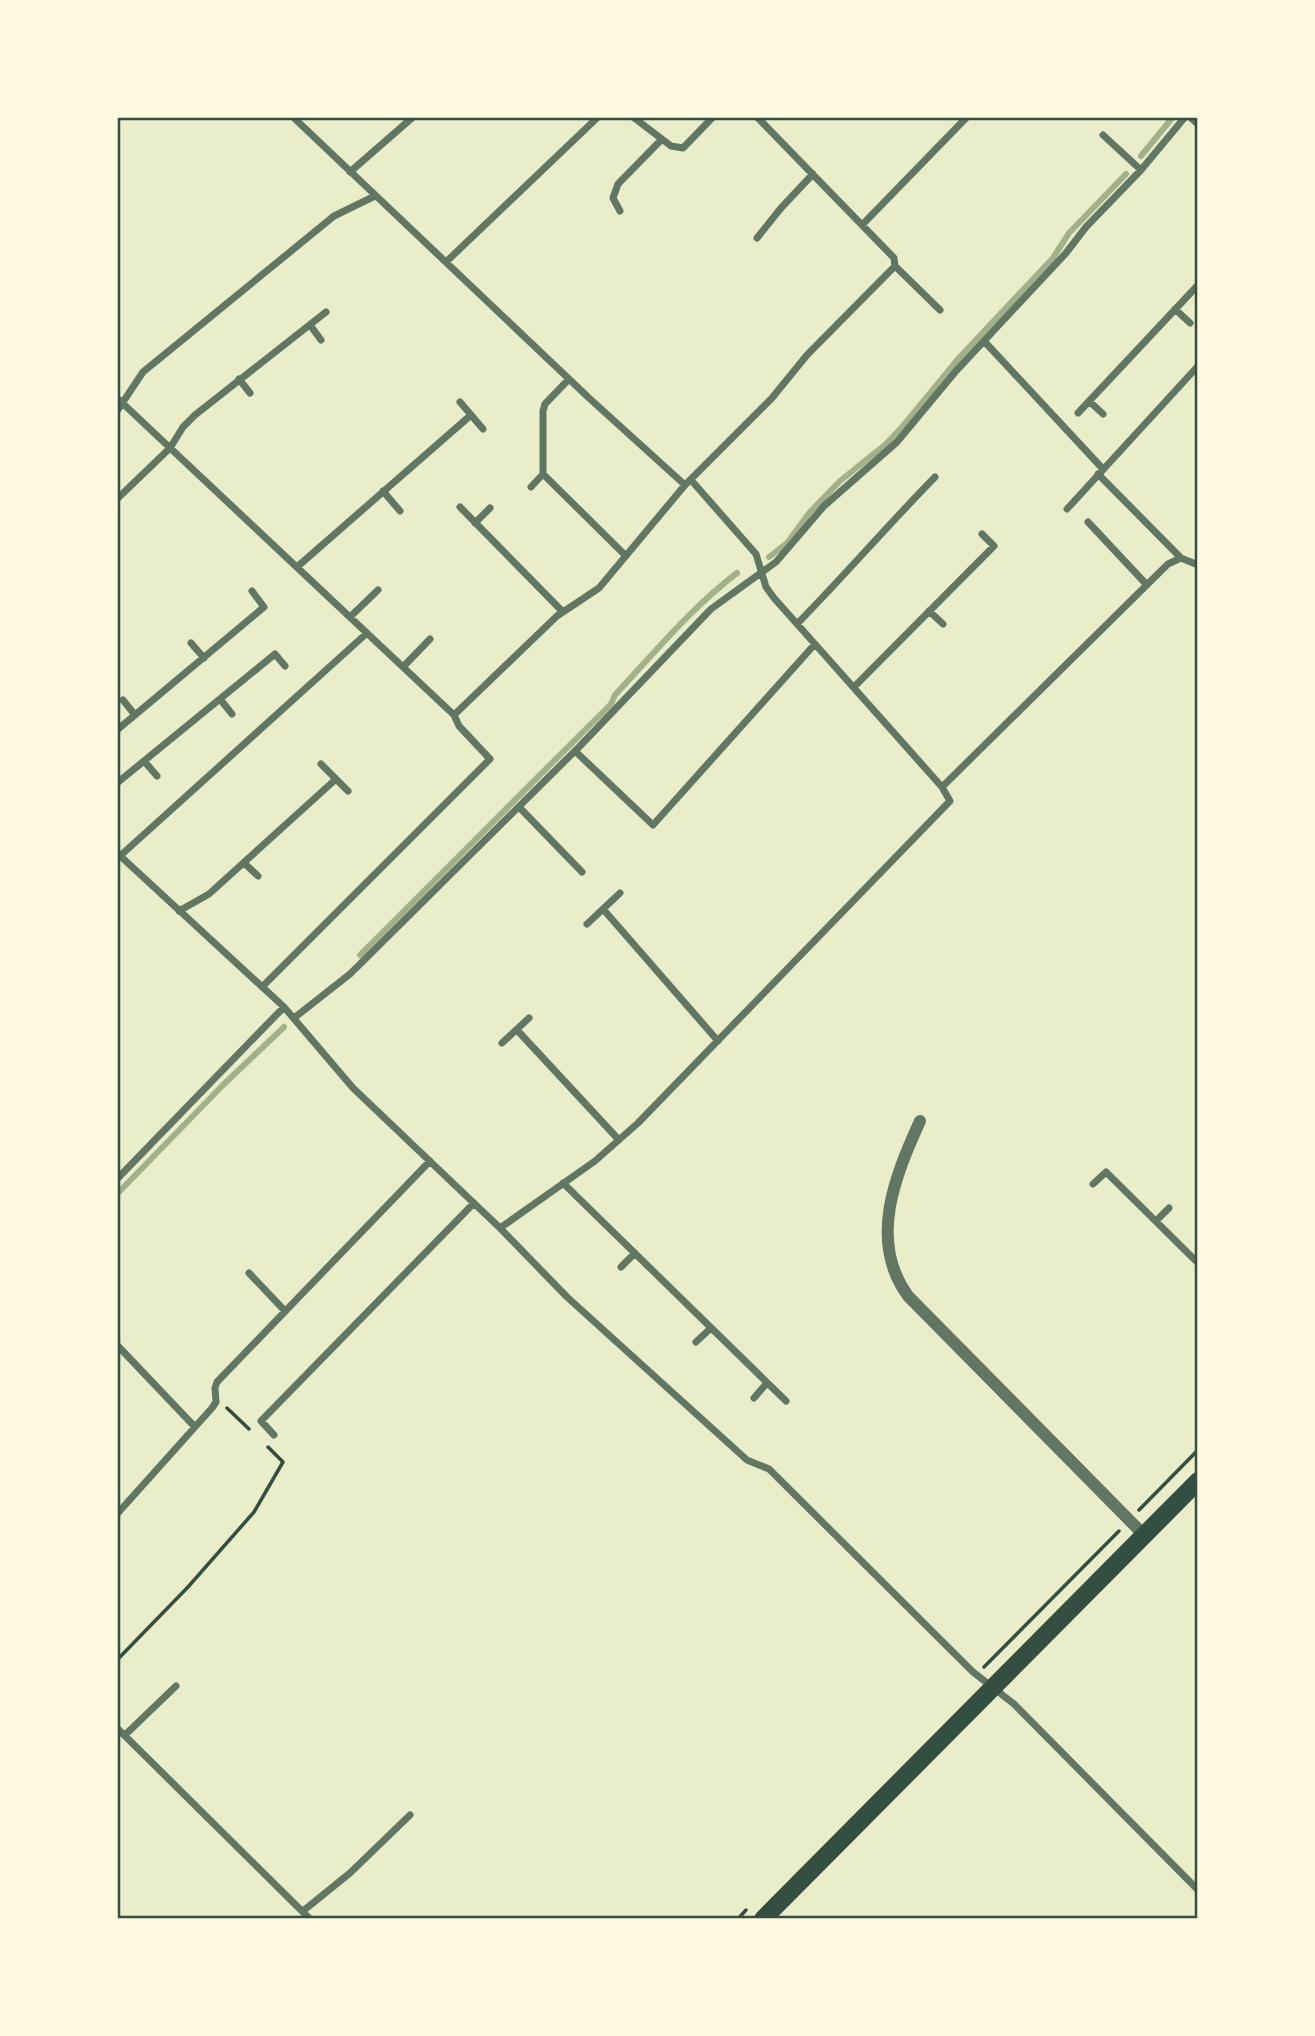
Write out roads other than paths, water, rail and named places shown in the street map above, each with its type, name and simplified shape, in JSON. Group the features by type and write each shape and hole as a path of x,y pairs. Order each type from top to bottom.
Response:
{"main road":[{"path":"763,1919 1198,1481"}],"street":[{"path":"293,117 569,379 688,482 756,554 770,593 942,787 950,801 619,1140 500,1228"},
{"path":"350,172 413,117"},
{"path":"446,262 598,117"},
{"path":"633,117 671,146 683,148 713,117"},
{"path":"757,117 894,258 895,267 940,310"},
{"path":"862,225 967,117"},
{"path":"294,1018 350,974 575,751 711,609 744,583 762,573 793,544 824,506 897,442 956,371 1188,117 1198,124"},
{"path":"1103,135 1141,170"},
{"path":"620,211 613,198 618,184 662,139"},
{"path":"757,238 813,174"},
{"path":"117,411 119,400 143,372 334,216 375,195"},
{"path":"454,715 563,612 599,588 688,482 772,398 807,355 895,267"},
{"path":"1078,413 1198,285"},
{"path":"1175,309 1190,323"},
{"path":"117,499 170,448 183,427 239,379 326,312"},
{"path":"310,325 321,340"},
{"path":"984,341 1181,558 1196,561"},
{"path":"1067,509 1198,366"},
{"path":"239,379 250,393"},
{"path":"531,487 543,474 545,404 569,379"},
{"path":"119,400 454,715 459,726 490,759 262,987"},
{"path":"1089,401 1103,414"},
{"path":"460,402 483,429"},
{"path":"297,567 471,415"},
{"path":"543,474 626,556"},
{"path":"797,624 935,477"},
{"path":"383,491 400,511"},
{"path":"460,507 563,612"},
{"path":"475,523 489,508"},
{"path":"1088,522 1147,585"},
{"path":"854,687 994,546 982,534"},
{"path":"942,787 1168,564 1181,558"},
{"path":"350,617 378,590"},
{"path":"117,730 264,607 252,592"},
{"path":"929,611 943,624"},
{"path":"367,633 118,855 284,1007 353,1088 500,1228 567,1297 747,1460 769,1469 973,1672 1014,1704 1198,1889"},
{"path":"403,667 430,639"},
{"path":"191,643 204,658"},
{"path":"575,751 653,825 815,645"},
{"path":"117,783 275,654 285,666"},
{"path":"220,699 232,714"},
{"path":"123,700 135,715"},
{"path":"144,761 157,776"},
{"path":"321,764 348,791"},
{"path":"179,911 209,894 336,779"},
{"path":"519,807 582,872"},
{"path":"244,863 258,876"},
{"path":"587,924 620,893"},
{"path":"603,909 718,1041"},
{"path":"117,1179 284,1007"},
{"path":"502,1043 529,1018"},
{"path":"517,1030 619,1140"},
{"path":"920,1121 903,1158 891,1195 887,1225 890,1249 901,1287 1144,1535"},
{"path":"117,1514 216,1402 217,1382 430,1161"},
{"path":"1093,1184 1106,1172 1198,1263"},
{"path":"563,1183 786,1401"},
{"path":"274,1435 261,1421 474,1203"},
{"path":"1156,1221 1169,1208"},
{"path":"621,1267 635,1253"},
{"path":"249,1273 285,1311"},
{"path":"696,1342 711,1328"},
{"path":"117,1345 195,1427"},
{"path":"754,1398 767,1383"},
{"path":"125,1735 176,1686"},
{"path":"117,1728 310,1919"},
{"path":"303,1911 350,1873 410,1815"}],"waterway":[{"path":"1141,156 1173,117"},
{"path":"769,557 787,543 810,512 840,481 886,444 903,426 959,358 1053,258 1069,233 1126,174"},
{"path":"360,955 611,704 615,695 688,616 737,573"},
{"path":"117,1194 223,1085 284,1027"}]}
